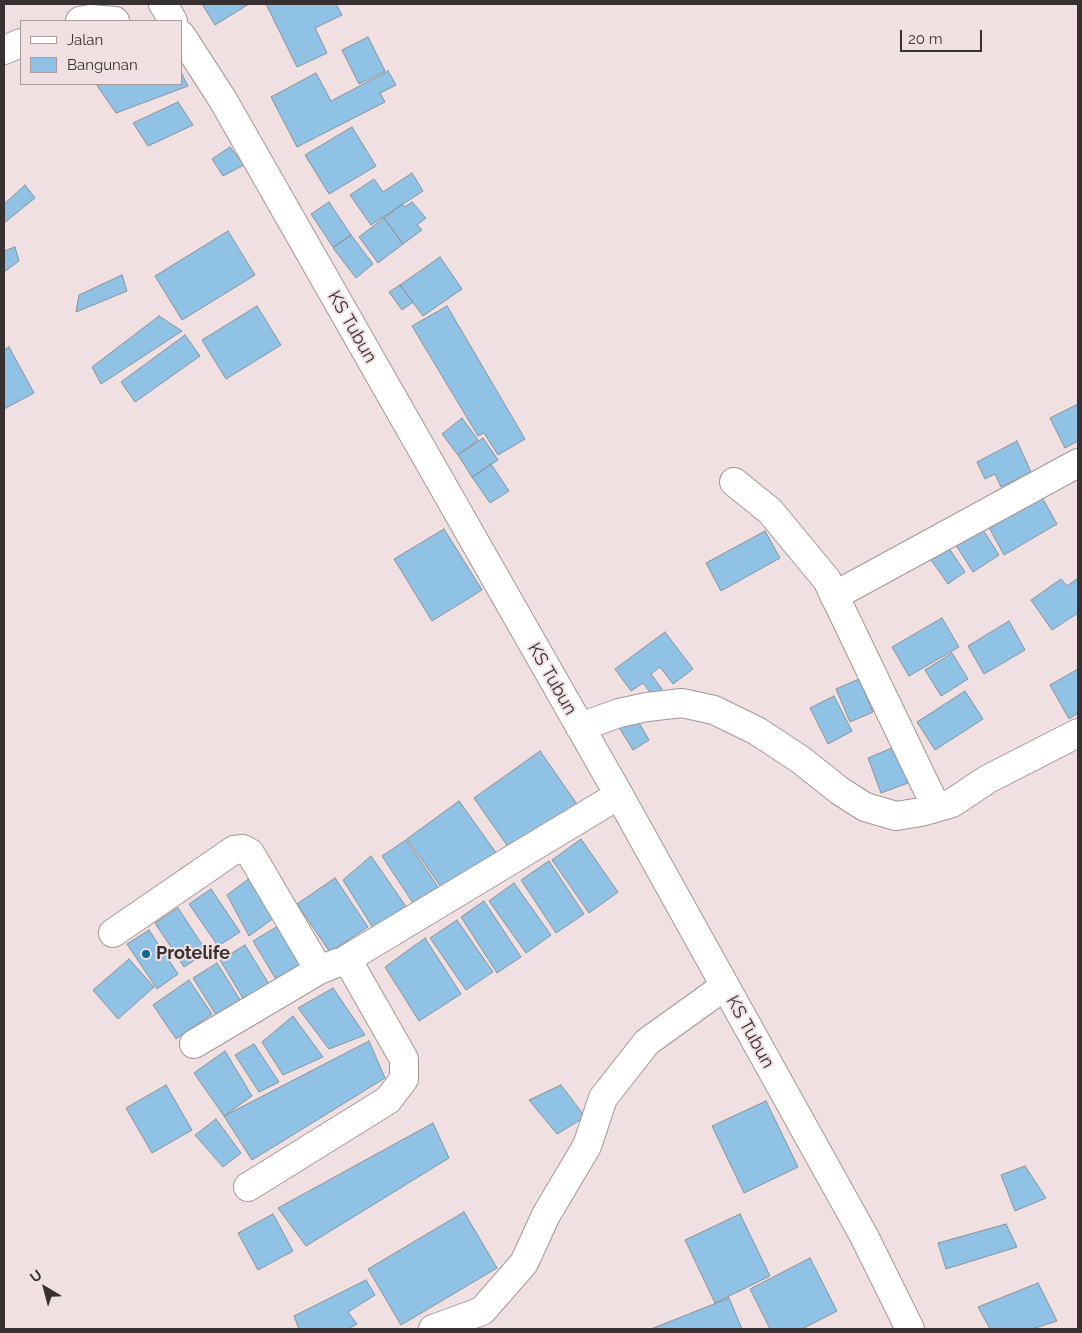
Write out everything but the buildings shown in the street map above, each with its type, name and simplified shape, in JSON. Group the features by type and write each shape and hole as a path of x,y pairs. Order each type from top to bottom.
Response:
{"street":[{"path":"63,20 74,4"},
{"path":"163,4 172,20"},
{"path":"85,20 102,20"},
{"name":"KS Tubun","path":"182,37 223,100 619,795 864,1236 910,1329"},
{"path":"4,50 20,42"},
{"path":"834,596 1078,463"},
{"path":"734,482 770,511 796,540 827,580 936,807"},
{"path":"580,727 619,713 647,707 682,703 714,710 757,731 801,760 840,791 865,807 896,816 952,802 988,778 1078,733"},
{"path":"194,1044 319,970 347,959 619,795"},
{"path":"114,933 234,850 243,849 250,853 319,970"},
{"path":"248,1187 388,1100 404,1079 404,1059 347,959"},
{"path":"433,1329 482,1311 524,1263 546,1215 587,1146 603,1098 647,1042 725,986"}],"place":[{"name":"Protelife","path":"146,954"}]}
